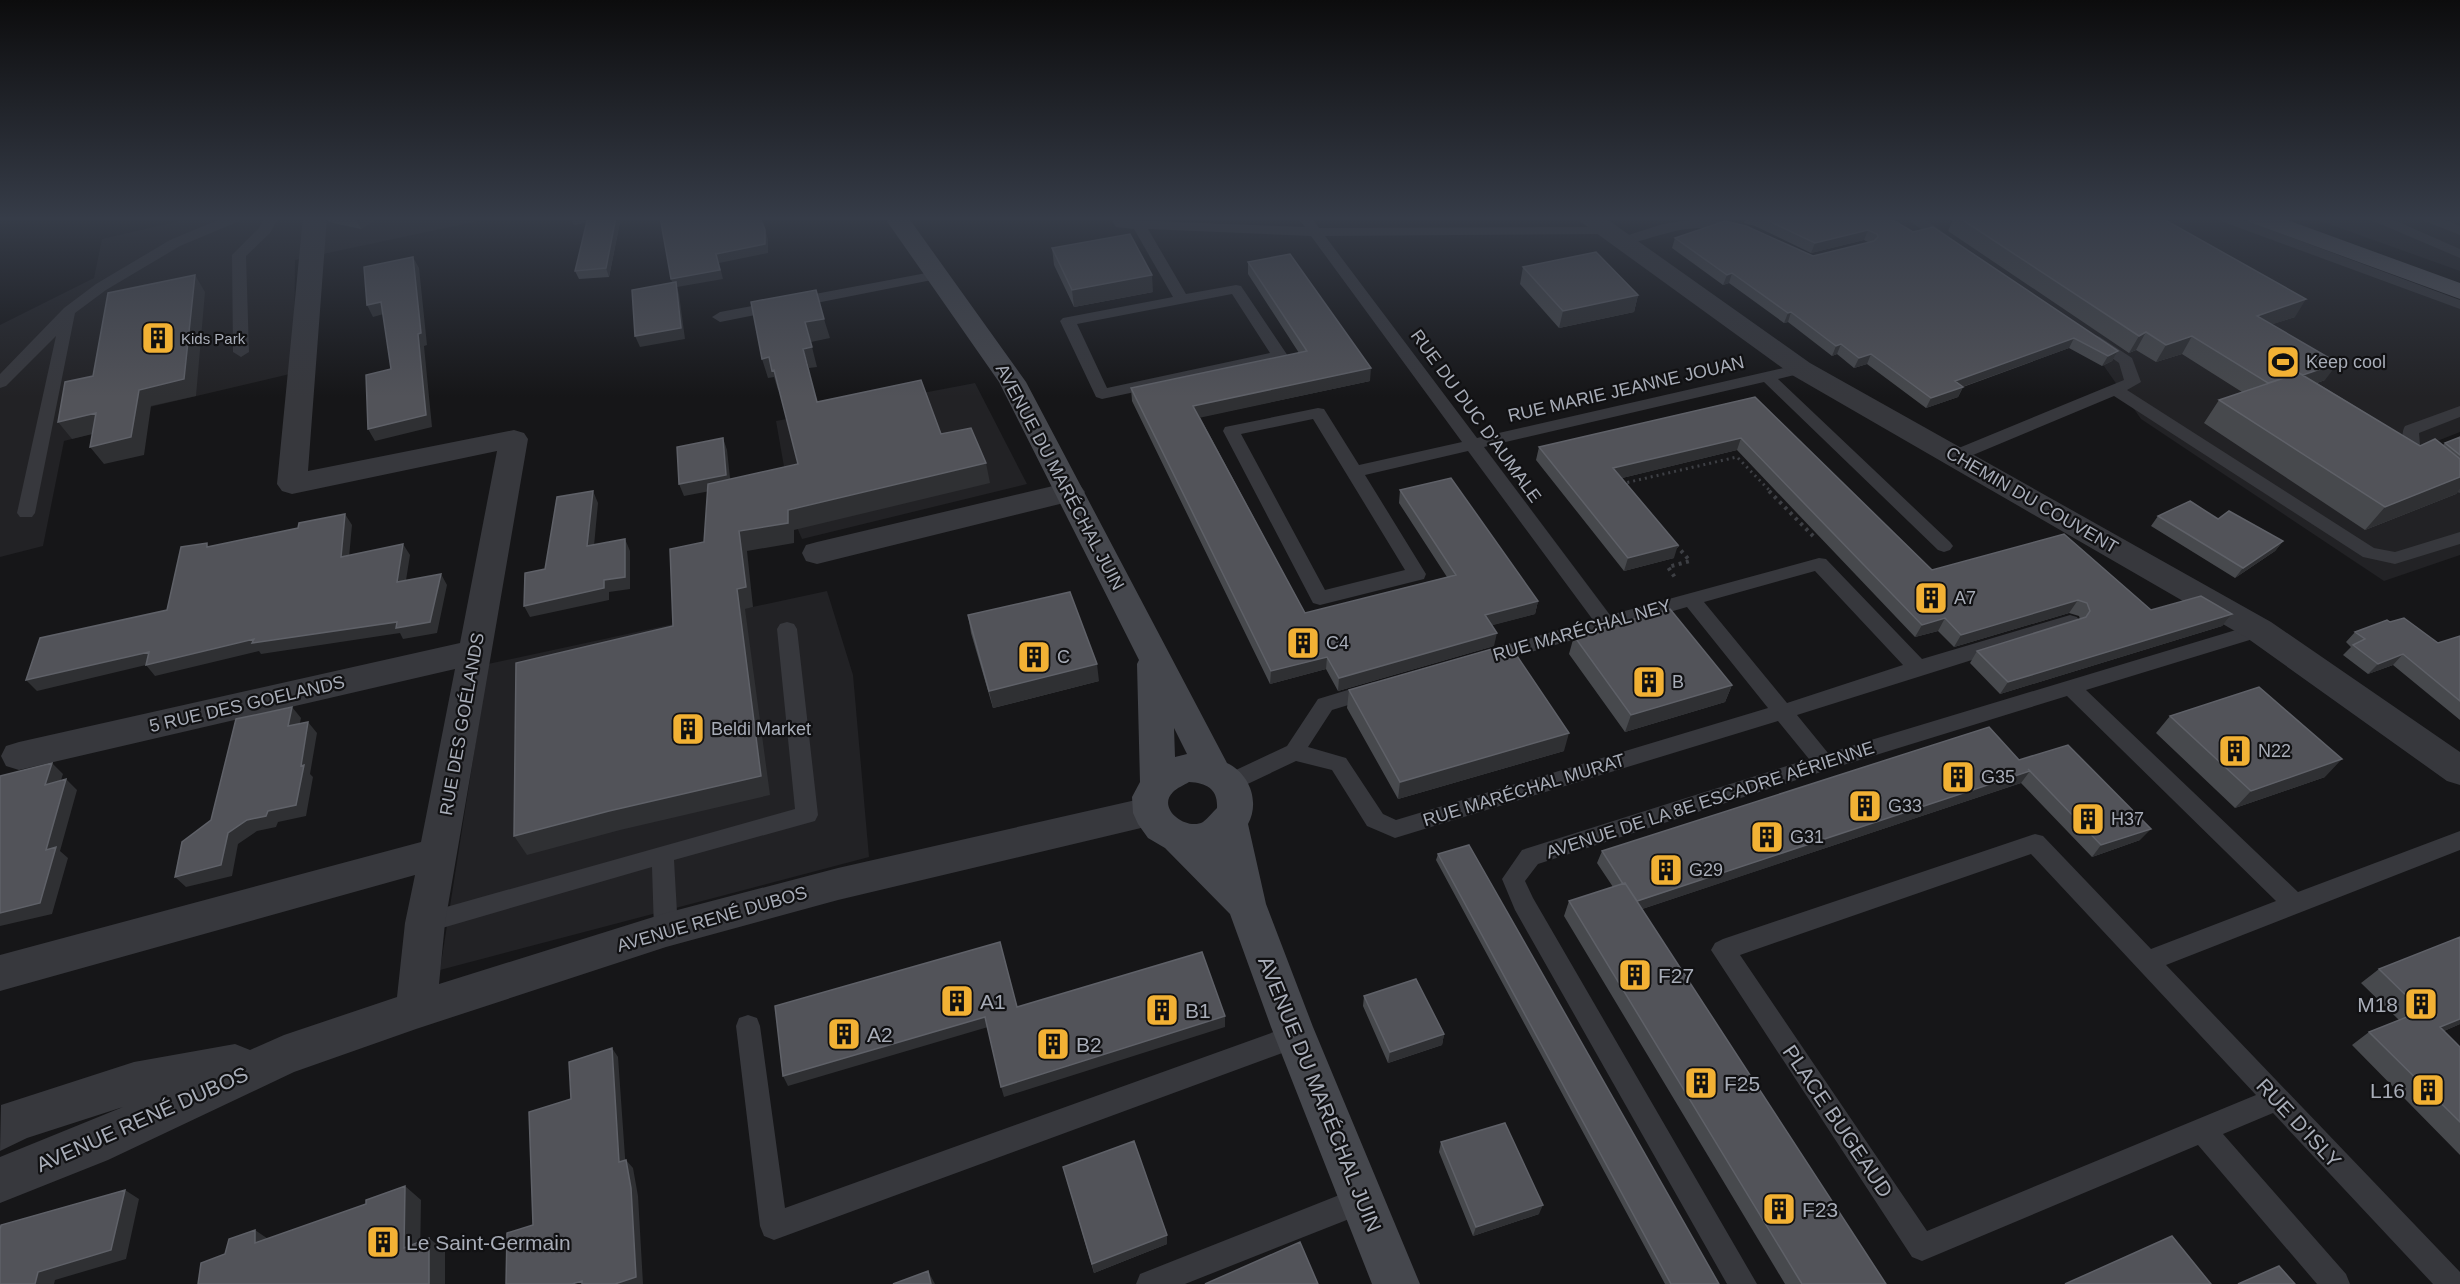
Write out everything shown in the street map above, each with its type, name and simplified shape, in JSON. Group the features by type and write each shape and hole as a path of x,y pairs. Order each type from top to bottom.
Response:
{"main road":[{"name":"AVENUE DU MARÉCHAL JUIN","path":"938,277 1012,382 1154,654 1222,777"},
{"path":"2419,277 2460,292"},
{"name":"AVENUE DU MARÉCHAL JUIN","path":"1154,654 1154,796"},
{"path":"1185,768 1199,768 1222,777 1235,792 1237,803 1229,824 1220,832 1207,838 1179,839 1165,832 1155,823 1154,796 1171,773 1185,768"},
{"name":"AVENUE DU MARÉCHAL JUIN","path":"1229,824 1246,904 1296,1036 1396,1284"},
{"name":"AVENUE DU MARÉCHAL JUIN","path":"1179,839 1246,904"}],"street":[{"name":"RUE DES GOÉLANDS","path":"310,277 292,484 514,439 425,923 416,1010"},
{"name":"CHEMIN DU COUVENT","path":"1670,277 1801,369 2259,630 2460,771"},
{"path":"817,553 1070,492"},
{"name":"5 RUE DES GOELANDS","path":"19,756 475,652"},
{"name":"AVENUE RENÉ DUBOS","path":"0,1180 92,1144 284,1055 416,1010 666,930 1154,796"},
{"path":"0,973 438,853"},
{"name":"AVENUE RENÉ DUBOS","path":"0,1129 17,1120 134,1083 284,1055"}],"lane":[{"path":"0,383 40,344 69,310 118,277"},
{"path":"239,277 241,352"},
{"path":"720,317 927,277"},
{"path":"1169,277 1182,299"},
{"name":"RUE DU DUC D'AUMALE","path":"1349,277 1605,623"},
{"path":"2384,277 2460,305"},
{"path":"1236,289 1280,356 1102,394 1068,321 1182,299 1236,289"},
{"path":"26,513 69,310"},
{"path":"1955,456 2133,382 2126,361 2078,329"},
{"name":"RUE MARIE JEANNE JOUAN","path":"1354,472 1801,369"},
{"name":"RUE MARIE JEANNE JOUAN","path":"1767,377 1944,546"},
{"path":"2116,390 2369,553 2395,558 2460,538"},
{"path":"2460,411 2411,430 2412,447 2460,487"},
{"path":"1318,413 1354,472 1417,574 1320,598 1231,431 1318,413"},
{"path":"1691,599 1819,564 1918,668"},
{"name":"RUE MARÉCHAL NEY","path":"1471,662 1691,599 1824,763"},
{"name":"RUE MARÉCHAL MURAT","path":"1294,752 1339,764 1375,820 1395,829 2070,622"},
{"path":"425,923 807,815 787,629"},
{"name":"AVENUE DE LA 8E ESCADRE AÉRIENNE","path":"1743,1284 1522,903 1513,879 1530,857 1824,763 2259,630"},
{"path":"1222,777 1294,752 1325,704 1392,684"},
{"path":"2070,687 2295,904"},
{"path":"2147,962 2460,840"},
{"name":"RUE D'ISLY","path":"2035,843 2452,1284"},
{"name":"PLACE BUGEAUD","path":"2035,843 1723,950 1922,1247 2277,1099"},
{"path":"663,854 666,930"},
{"path":"748,1026 774,1226 1296,1036"},
{"path":"2202,1130 2336,1284"},
{"path":"1150,1284 1362,1200"}],"path":[{"path":"1632,492 1625,483 1737,457 1820,543"},
{"path":"1675,544 1690,561 1668,567 1691,599"}],"shaded area":[{"path":"295,277 294,373 103,418 99,432 64,441 43,546 0,557 0,325 94,278"},
{"path":"1980,277 2390,277 2460,303 2460,432 2427,445 2460,465 2460,555 2384,581 2141,419 2092,349"},
{"path":"975,383 1027,484 802,539 793,518 776,421"},
{"path":"827,591 853,675 869,857 440,970 488,664"}],"building":[{"name":"Kids Park","path":"195,277 184,379 139,390 131,437 90,447 96,413 58,422 65,382 93,376 108,293"},
{"path":"365,277 415,277 426,415 368,429 366,375 391,369 381,302 367,305"},
{"path":"1066,277 1142,277 1072,290"},
{"path":"1258,277 1306,277 1371,368 1193,406 1305,613 1456,575 1400,490 1451,478 1538,601 1485,615 1497,633 1339,678 1327,657 1271,671 1131,388 1307,351"},
{"path":"1532,277 1620,277 1638,295 1563,311"},
{"path":"1737,277 2007,277 2118,351 2108,356 2074,338 1955,381 1963,387 1931,398 1871,354 1859,358 1841,344 1836,346 1791,312 1788,313"},
{"path":"2049,277 2267,277 2306,299 2257,316 2338,363 2303,375 2299,373 2268,383 2192,336 2166,345 2146,332 2139,336"},
{"path":"676,282 681,328 635,336 632,290"},
{"path":"816,290 824,319 805,322 812,347 803,349 817,402 921,380 941,434 971,428 986,463 788,510 788,523 739,531 746,587 737,589 761,776 609,811 514,836 516,663 673,626 670,549 704,542 708,484 798,464 774,370 772,371 769,357 762,359 751,302"},
{"path":"2299,373 2420,446 2435,439 2460,459 2460,477 2385,507 2219,400"},
{"path":"1755,397 1932,570 2064,534 2151,610 2201,596 2232,614 2008,682 1977,651 2086,617 2090,611 2087,603 2078,600 1961,635 1945,618 1922,625 1741,438 1613,468 1678,545 1628,558 1539,447"},
{"path":"2460,437 2460,455 2445,443"},
{"path":"723,438 726,475 679,484 677,447"},
{"path":"593,491 587,546 625,539 625,577 604,580 604,588 524,606 525,573 545,569 557,497"},
{"path":"2190,501 2218,519 2229,511 2283,541 2243,568 2158,516"},
{"path":"345,514 341,557 403,544 397,582 441,574 430,622 396,628 397,622 252,643 254,639 146,665 149,652 26,680 40,638 167,610 181,547 207,543 207,547 298,528 299,523"},
{"name":"C","path":"1070,592 1097,664 989,691 968,615"},
{"name":"B","path":"1670,609 1732,685 1631,715 1574,636"},
{"path":"2404,618 2438,643 2460,636 2460,701 2403,654 2378,664 2353,645 2365,639 2355,632 2387,620 2390,622"},
{"path":"1509,644 1569,733 1400,782 1349,690"},
{"name":"N22","path":"2259,687 2342,759 2251,791 2170,716"},
{"path":"292,707 288,726 308,722 301,766 304,765 296,805 268,811 266,816 247,820 228,833 221,865 175,877 182,842 211,820 236,719"},
{"path":"1989,727 2019,760 2068,745 2151,829 2101,845 2030,771 1637,901 1602,851"},
{"path":"52,763 45,785 66,779 46,850 56,847 40,903 0,913 0,776"},
{"path":"1469,845 1719,1284 1671,1284 1438,854"},
{"path":"1625,883 1886,1284 1802,1284 1569,901"},
{"path":"2460,937 2460,1019 2440,1027 2460,1047 2460,1122 2369,1032 2422,1011 2379,969"},
{"path":"1000,942 1017,1007 1202,952 1225,1016 1001,1087 985,1017 783,1076 775,1006"},
{"path":"1416,979 1444,1034 1390,1052 1364,996"},
{"path":"612,1048 619,1162 626,1160 631,1188 636,1277 615,1284 582,1284 582,1281 572,1284 506,1284 507,1233 533,1225 529,1112 571,1099 569,1062"},
{"path":"1505,1123 1543,1205 1476,1227 1441,1142"},
{"path":"1134,1141 1167,1235 1092,1264 1063,1167"},
{"path":"405,1186 404,1248 429,1238 429,1284 198,1284 201,1263 225,1254 229,1239 255,1230 255,1243 366,1204 366,1200"},
{"path":"125,1190 111,1250 38,1272 35,1284 0,1284 1,1225"},
{"path":"2172,1236 2211,1284 2065,1284"},
{"path":"1300,1242 1318,1284 1205,1284"},
{"path":"2279,1266 2295,1284 2238,1284"},
{"path":"928,1271 931,1284 893,1284"}],"place":[{"name":"Kids Park","path":"158,338"},
{"name":"Keep cool","path":"2283,362"},
{"name":"A7","path":"1931,598"},
{"name":"C4","path":"1303,643"},
{"name":"C","path":"1034,657"},
{"name":"B","path":"1649,682"},
{"name":"Beldi Market","path":"688,729"},
{"name":"N22","path":"2235,751"},
{"name":"G35","path":"1958,777"},
{"name":"G33","path":"1865,806"},
{"name":"H37","path":"2088,819"},
{"name":"G31","path":"1767,837"},
{"name":"G29","path":"1666,870"},
{"name":"F27","path":"1635,975"},
{"name":"A1","path":"957,1001"},
{"name":"M18","path":"2421,1004"},
{"name":"B1","path":"1162,1010"},
{"name":"A2","path":"844,1034"},
{"name":"B2","path":"1053,1044"},
{"name":"F25","path":"1701,1083"},
{"name":"L16","path":"2428,1090"},
{"name":"F23","path":"1779,1209"},
{"name":"Le Saint-Germain","path":"383,1242"}]}
